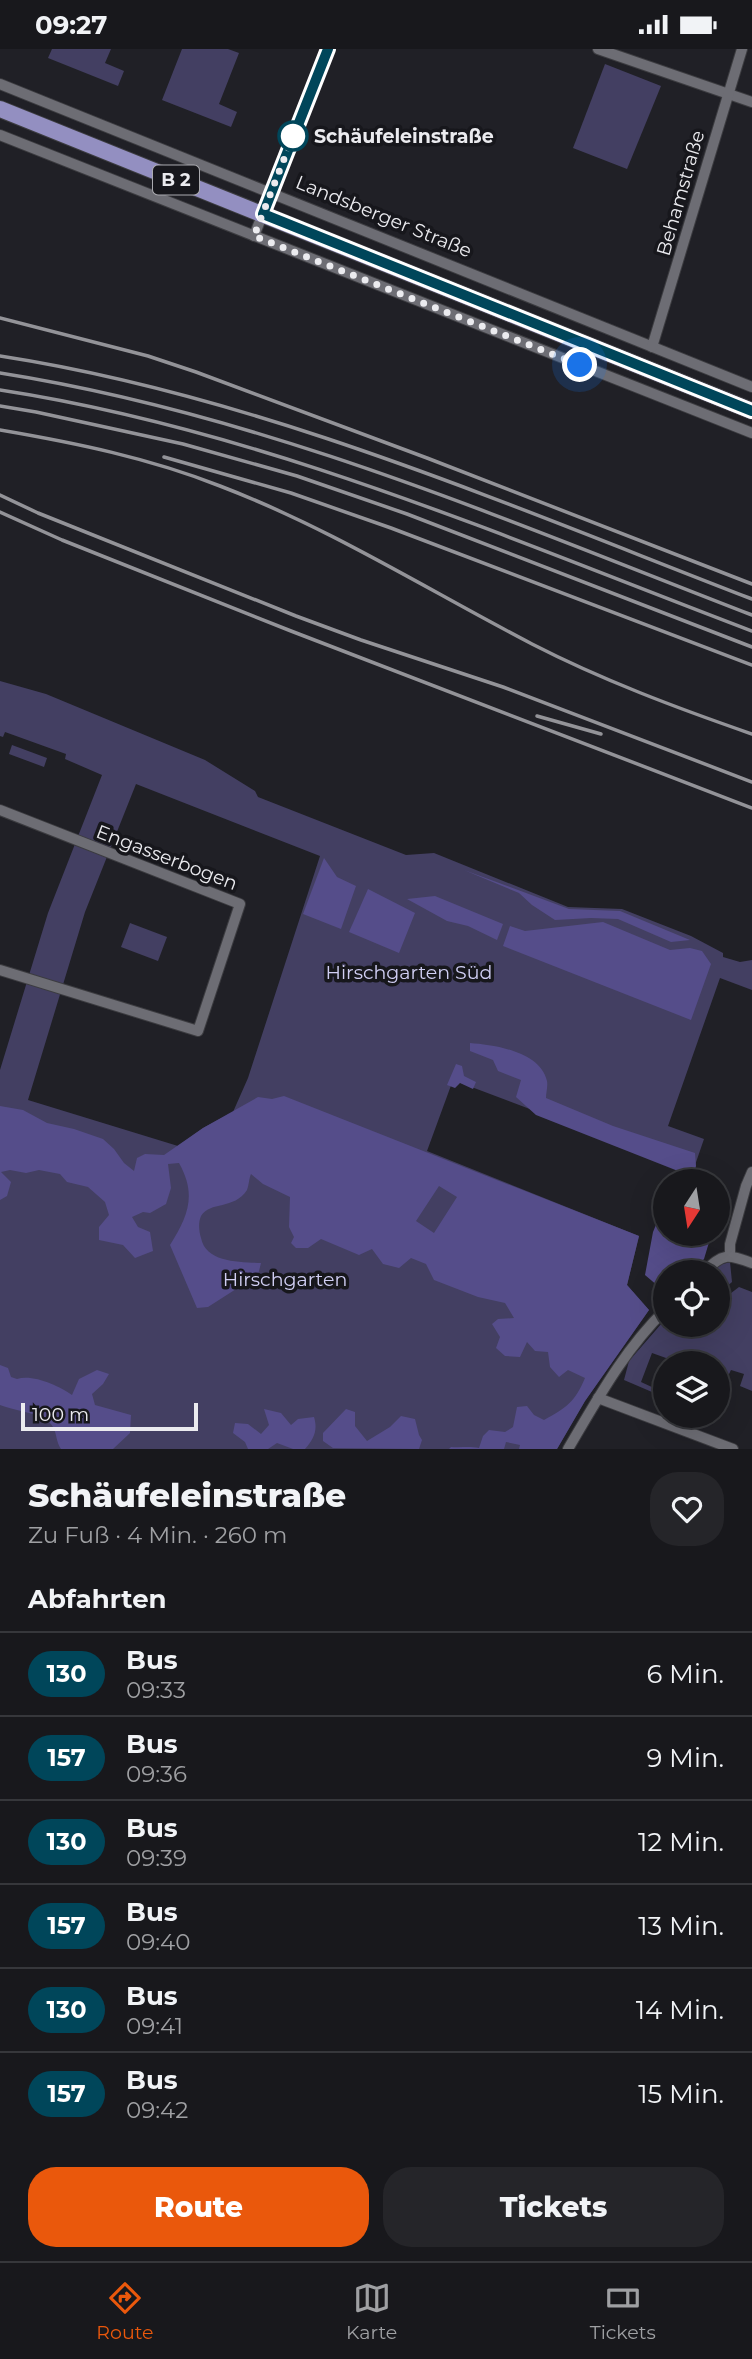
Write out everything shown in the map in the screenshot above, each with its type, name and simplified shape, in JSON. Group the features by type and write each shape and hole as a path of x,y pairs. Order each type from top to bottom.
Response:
{"main road":[{"name":"B 2","path":"0,109 752,411"}],"street":[{"path":"254,236 328,49"},
{"path":"598,49 752,102"},
{"name":"Behamstraße","path":"652,348 742,49"},
{"name":"Landsberger Straße","path":"0,84 752,387"},
{"path":"0,135 752,433"},
{"path":"604,374 612,354"},
{"name":"Engasserbogen","path":"0,810 240,904 198,1031 0,970"},
{"path":"730,1256 730,1244 752,1172"},
{"path":"719,1260 730,1256 752,1263"},
{"path":"568,1449 630,1349 653,1323"},
{"path":"598,1398 733,1449"}],"green space":[{"path":"52,49 111,49 105,63 124,71 118,86 48,58"},
{"path":"182,49 228,49 239,53 219,104 237,112 231,127 162,100"},
{"path":"605,64 661,86 627,169 573,148"},
{"path":"0,681 46,694 205,760 255,791 258,797 406,855 434,853 568,907 622,909 691,936 723,953 723,957 740,962 752,960 752,990 720,978 668,1126 704,1139 694,1169 453,1080 427,1151 639,1236 627,1285 649,1310 585,1401 557,1449 0,1449 0,1070 48,913 102,775 65,759 66,754 5,732 3,737 0,736","holes":["136,784 320,856 248,1078 233,1112 203,1128 178,1146 28,1100 85,912"]},
{"path":"12,745 47,758 44,767 9,754"},
{"path":"130,923 167,937 158,961 121,947"},
{"path":"739,1287 752,1292 752,1391 740,1386 744,1374 731,1370 730,1372 730,1351 653,1351 641,1382 653,1388 652,1392 624,1380 629,1361 653,1333 653,1337 730,1337 730,1294"}],"shaded area":[{"path":"324,858 337,877 356,886 341,929 303,914"},
{"path":"464,870 569,909 620,911 690,940 671,942 618,919 555,920 519,893"},
{"path":"368,889 415,913 399,953 349,932"},
{"path":"435,896 503,924 497,940 468,926 447,921 407,899"},
{"path":"603,922 670,950 690,948 702,951 711,964 691,1020 503,946 510,926 525,931"},
{"path":"470,1043 503,1048 526,1056 543,1071 547,1081 546,1098 613,1126 695,1153 695,1169 673,1169 536,1115 516,1097 521,1080 498,1071 493,1060 470,1051"},
{"path":"456,1064 462,1066 464,1076 476,1082 473,1089 460,1083 455,1088 447,1085"},
{"path":"284,1096 639,1236 627,1285 649,1310 585,1401 557,1449 519,1449 520,1445 506,1442 504,1449 449,1449 479,1448 483,1436 489,1430 505,1432 513,1427 517,1407 527,1406 534,1415 544,1420 569,1404 585,1378 568,1370 559,1377 550,1367 548,1352 535,1351 527,1342 520,1357 505,1356 496,1348 500,1337 492,1324 498,1319 514,1318 505,1303 478,1297 434,1280 426,1264 411,1258 399,1268 383,1264 372,1249 359,1255 321,1239 308,1248 296,1248 291,1243 294,1237 289,1227 290,1197 263,1184 251,1174 247,1190 242,1196 205,1211 199,1221 199,1227 204,1246 210,1252 225,1259 261,1263 258,1275 208,1307 197,1308 170,1245 182,1224 188,1205 188,1185 179,1163 168,1164 171,1188 166,1204 150,1213 143,1212 132,1217 138,1227 150,1232 153,1251 135,1258 123,1245 99,1240 99,1227 109,1215 105,1202 88,1187 67,1182 60,1174 39,1170 26,1173 10,1170 1,1172 11,1182 7,1196 0,1200 0,1106 23,1110 47,1123 103,1139 134,1171 137,1158 145,1154 164,1155 203,1128 258,1097 272,1099","holes":["439,1186 457,1197 434,1233 416,1221"]},
{"path":"653,1232 653,1246 708,1246 703,1260 653,1260 653,1282 645,1275"},
{"path":"0,1365 8,1368 11,1377 38,1379 72,1395 79,1379 97,1370 109,1374 92,1394 95,1405 131,1415 130,1433 113,1449 61,1449 49,1422 37,1415 0,1405"},
{"path":"264,1409 281,1413 291,1425 298,1419 314,1417 316,1426 311,1442 305,1449 293,1449 277,1443 268,1449 248,1449 245,1442 233,1433 235,1423 248,1424 261,1434 269,1425"},
{"path":"346,1409 355,1412 355,1426 367,1441 390,1427 401,1416 415,1419 422,1440 419,1449 333,1448 323,1441 323,1433"}],"railway":[{"path":"0,318 148,356 196,372 752,584"},
{"path":"0,356 97,374 287,426 475,491 752,599"},
{"path":"0,373 97,391 288,443 475,507 752,615"},
{"path":"0,390 97,408 193,431 288,459 475,524 752,631"},
{"path":"0,406 183,444 297,476 407,514 752,647"},
{"path":"0,430 112,452 220,486 340,540 585,670 752,734"},
{"path":"164,457 291,493 391,528 752,665"},
{"path":"0,495 38,513 296,616 503,687 752,782"},
{"path":"0,512 62,540 291,631 752,808"},
{"path":"537,716 601,734"}],"bus line":[{"name":"130","path":"328,49 263,214 752,411"}],"place":[{"name":"Schäufeleinstraße","path":"293,136"}],"route":[{"path":"293,136 254,236 580,365"}],"park label":[{"name":"Hirschgarten Süd","path":"409,972"},
{"name":"Hirschgarten","path":"285,1279"}]}
